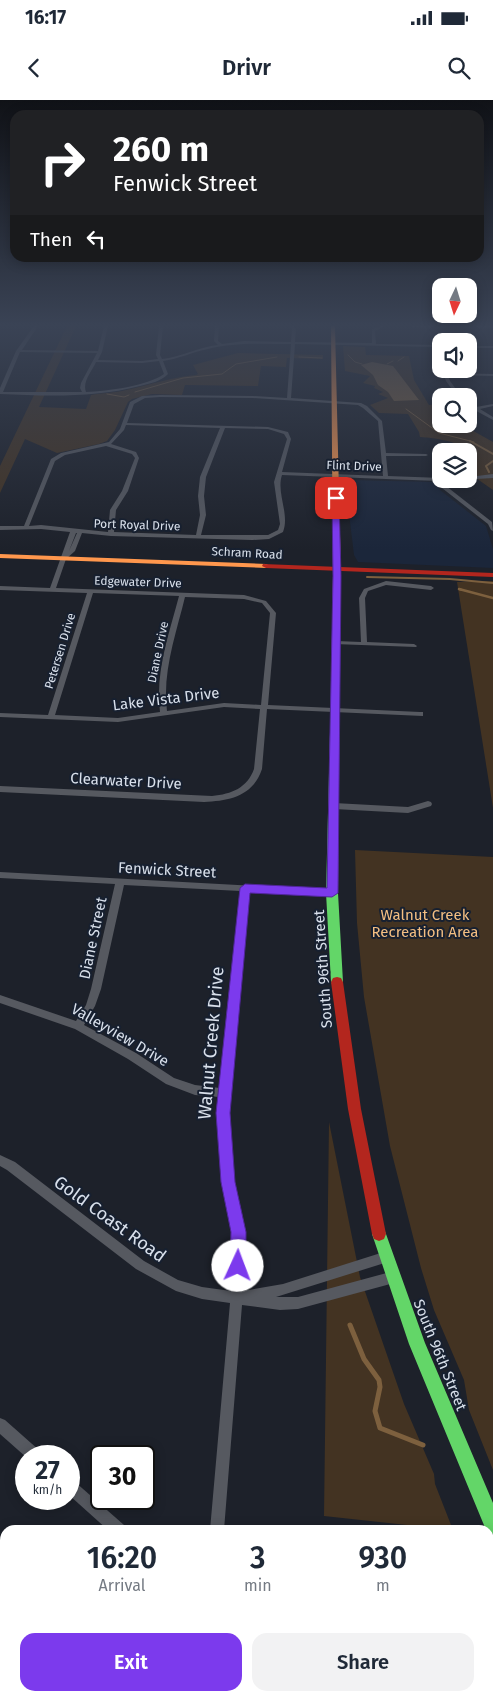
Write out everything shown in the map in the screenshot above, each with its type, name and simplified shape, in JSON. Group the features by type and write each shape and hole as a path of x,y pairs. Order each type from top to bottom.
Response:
{"main road":[{"name":"South 96th Street","path":"334,401 337,570 332,893 335,962 345,1050 367,1181 386,1257 417,1344 493,1525"},
{"name":"Schram Road","path":"0,556 493,575"}],"street":[{"path":"26,527 54,458 63,454 108,444 120,432 132,403 136,401"},
{"path":"321,401 365,406 380,421 386,476"},
{"path":"477,409 493,405"},
{"path":"477,410 493,419"},
{"path":"124,424 268,428 283,431 289,439 280,471"},
{"path":"198,537 203,515 201,496 203,478 223,427"},
{"path":"108,444 134,454 137,458 125,491 113,510 111,534"},
{"path":"384,454 426,455"},
{"name":"Flint Drive","path":"280,471 432,479"},
{"name":"Port Royal Drive","path":"0,528 46,527 73,532 198,537 259,538 274,536 280,533 283,526 277,486 280,471"},
{"name":"Flint Drive","path":"477,477 493,476"},
{"path":"445,488 490,523 493,529"},
{"path":"52,590 73,532"},
{"path":"65,558 72,551 80,532"},
{"path":"364,644 362,598 366,590 386,583 431,588"},
{"name":"Edgewater Drive","path":"0,589 249,598 264,602 271,608 273,616 264,707"},
{"name":"Petersen Drive","path":"50,718 91,591"},
{"name":"Diane Drive","path":"164,714 161,701 164,675 182,595"},
{"path":"336,643 414,646"},
{"name":"Lake Vista Drive","path":"0,716 118,720 224,705 420,714"},
{"path":"247,787 255,779 258,769 264,707"},
{"name":"Clearwater Drive","path":"0,789 204,799 229,796 247,787"},
{"path":"334,806 408,810 428,804"},
{"name":"Fenwick Street","path":"0,875 332,893"},
{"name":"Diane Street","path":"78,1026 90,1006 96,989 120,882"},
{"name":"Walnut Creek Drive","path":"217,1525 236,1297 239,1232 224,1153 223,1113 245,888"},
{"name":"Valleyview Drive","path":"0,998 78,1026 132,1056 170,1081 194,1090 225,1093"},
{"name":"Gold Coast Road","path":"0,1160 140,1266 176,1285 202,1293 280,1304 298,1303 394,1277"},
{"name":"Gold Coast Road","path":"236,1297 283,1290 386,1257"},
{"path":"0,1426 22,1445"},
{"path":"80,1496 113,1525"}],"shaded area":[{"path":"348,480 432,482 432,488 439,488 486,526 493,549 493,568 358,562 354,555"}],"green space":[{"path":"31,401 42,401 39,407 86,409 89,401 130,401 115,430 107,441 99,444 57,453 25,439 0,493 0,466"},
{"path":"381,401 426,401 429,405 432,405 432,433 477,433 493,442 493,490 477,479 477,443 455,443 420,437 408,414 379,413 370,405"},
{"path":"493,581 493,808 457,582"},
{"name":"Walnut Creek Recreation Area","path":"355,850 493,857 493,1470 469,1410 464,1380 434,1310 421,1268 390,1146 364,997 357,923"},
{"path":"329,1122 360,1277 404,1404 434,1474 435,1484 451,1525 407,1525 324,1516"}],"waterway":[{"path":"406,409 439,433 474,442"},
{"path":"470,441 493,454"},
{"path":"489,472 486,466 493,461"},
{"path":"367,577 450,579 493,583"},
{"path":"462,590 459,589 493,598"},
{"path":"350,1325 364,1359 379,1380 380,1387 375,1411 380,1428 423,1445"}],"traffic: fast":[{"path":"335,693 332,893 337,982"},
{"path":"379,1234 417,1344 493,1525"}],"traffic: slow":[{"path":"334,401 337,576 335,693"},
{"path":"0,556 266,566"}],"traffic: jam":[{"path":"266,566 493,575"},
{"path":"337,982 355,1109 379,1234"}],"route":[{"path":"238,1266 240,1250 239,1232 224,1153 223,1113 243,924 245,888 332,893 337,576 336,498"}]}
